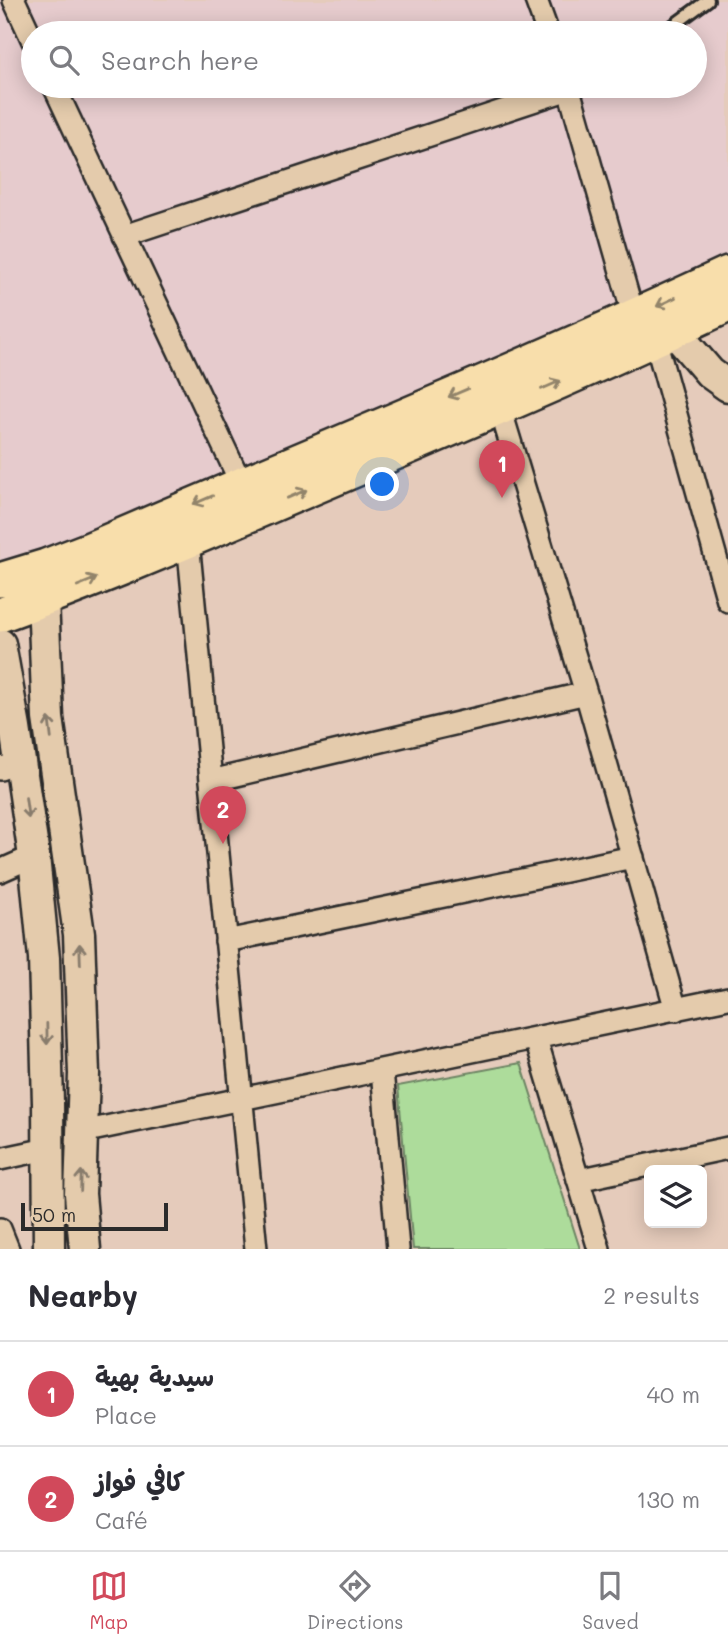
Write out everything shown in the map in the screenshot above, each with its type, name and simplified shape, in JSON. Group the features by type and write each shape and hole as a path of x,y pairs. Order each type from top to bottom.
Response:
{"main road":[{"path":"0,580 46,566 90,548 248,498 499,408 654,329 728,273"},
{"path":"0,615 188,541 248,498 426,407 728,305"},
{"path":"654,329 728,386"},
{"path":"43,599 48,718 79,934 84,1074 80,1194 85,1249"},
{"path":"0,644 10,765 34,856 44,958 49,1249"}],"street":[{"path":"14,0 24,21"},
{"path":"536,0 544,21"},
{"path":"60,98 248,498"},
{"path":"124,236 537,98"},
{"path":"574,98 654,329 728,601"},
{"path":"499,408 586,693 676,1010"},
{"path":"188,541 256,1249"},
{"path":"211,781 586,693"},
{"path":"0,871 34,856"},
{"path":"226,941 633,858"},
{"path":"82,1132 728,998"},
{"path":"536,1039 599,1249"},
{"path":"382,1070 398,1249"},
{"path":"0,1159 47,1149"},
{"path":"578,1180 726,1154"},
{"path":"0,1229 8,1249"}],"lane":[{"path":"679,21 708,0"}],"shaded area":[{"path":"0,0 728,0 728,263 0,574"}],"green space":[{"path":"521,1063 580,1249 413,1249 398,1086"}],"place":[{"name":"سيدية بهية","path":"502,498"},
{"name":"كافي فواز","path":"223,844"}]}
